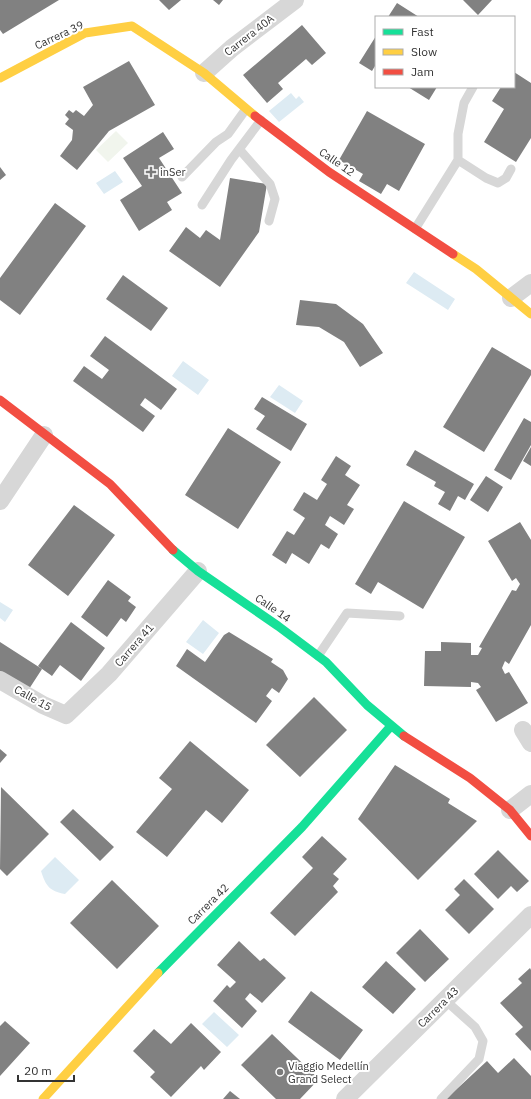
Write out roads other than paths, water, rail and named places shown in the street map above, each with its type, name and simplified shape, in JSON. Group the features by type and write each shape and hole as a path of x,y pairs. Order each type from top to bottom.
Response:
{"street":[{"name":"Carrera 40A","path":"204,72 293,0"},
{"name":"Calle 12","path":"132,26 204,72 246,109 329,172 476,269 531,314"},
{"name":"Carrera 39","path":"0,78 85,33 132,26"},
{"path":"511,298 531,283"},
{"name":"Calle 14","path":"0,400 110,484 170,548 198,572 278,626 326,662 367,705 391,726 411,741 470,778 510,810 531,836"},
{"path":"0,501 44,434"},
{"name":"Carrera 41","path":"66,715 109,674 198,572"},
{"name":"Calle 15","path":"0,680 43,705 66,715"},
{"name":"Carrera 42","path":"43,1099 172,957 302,827 391,726"},
{"path":"510,810 531,794"},
{"name":"Carrera 43","path":"345,1099 531,915"}],"lane":[{"path":"415,229 458,160 458,134 464,104 472,88"},
{"path":"182,177 216,142 228,134 246,109"},
{"path":"202,205 239,149 261,120"},
{"path":"239,149 270,184 275,199 269,221"},
{"path":"458,160 486,178 498,183 506,178 511,169"},
{"path":"318,656 347,613 400,616"},
{"path":"441,1099 479,1059 483,1041 475,1027 446,1000"}],"place":[{"name":"inSer","path":"151,172"},
{"name":"Viaggio Medellín Grand Select","path":"280,1072"}]}
